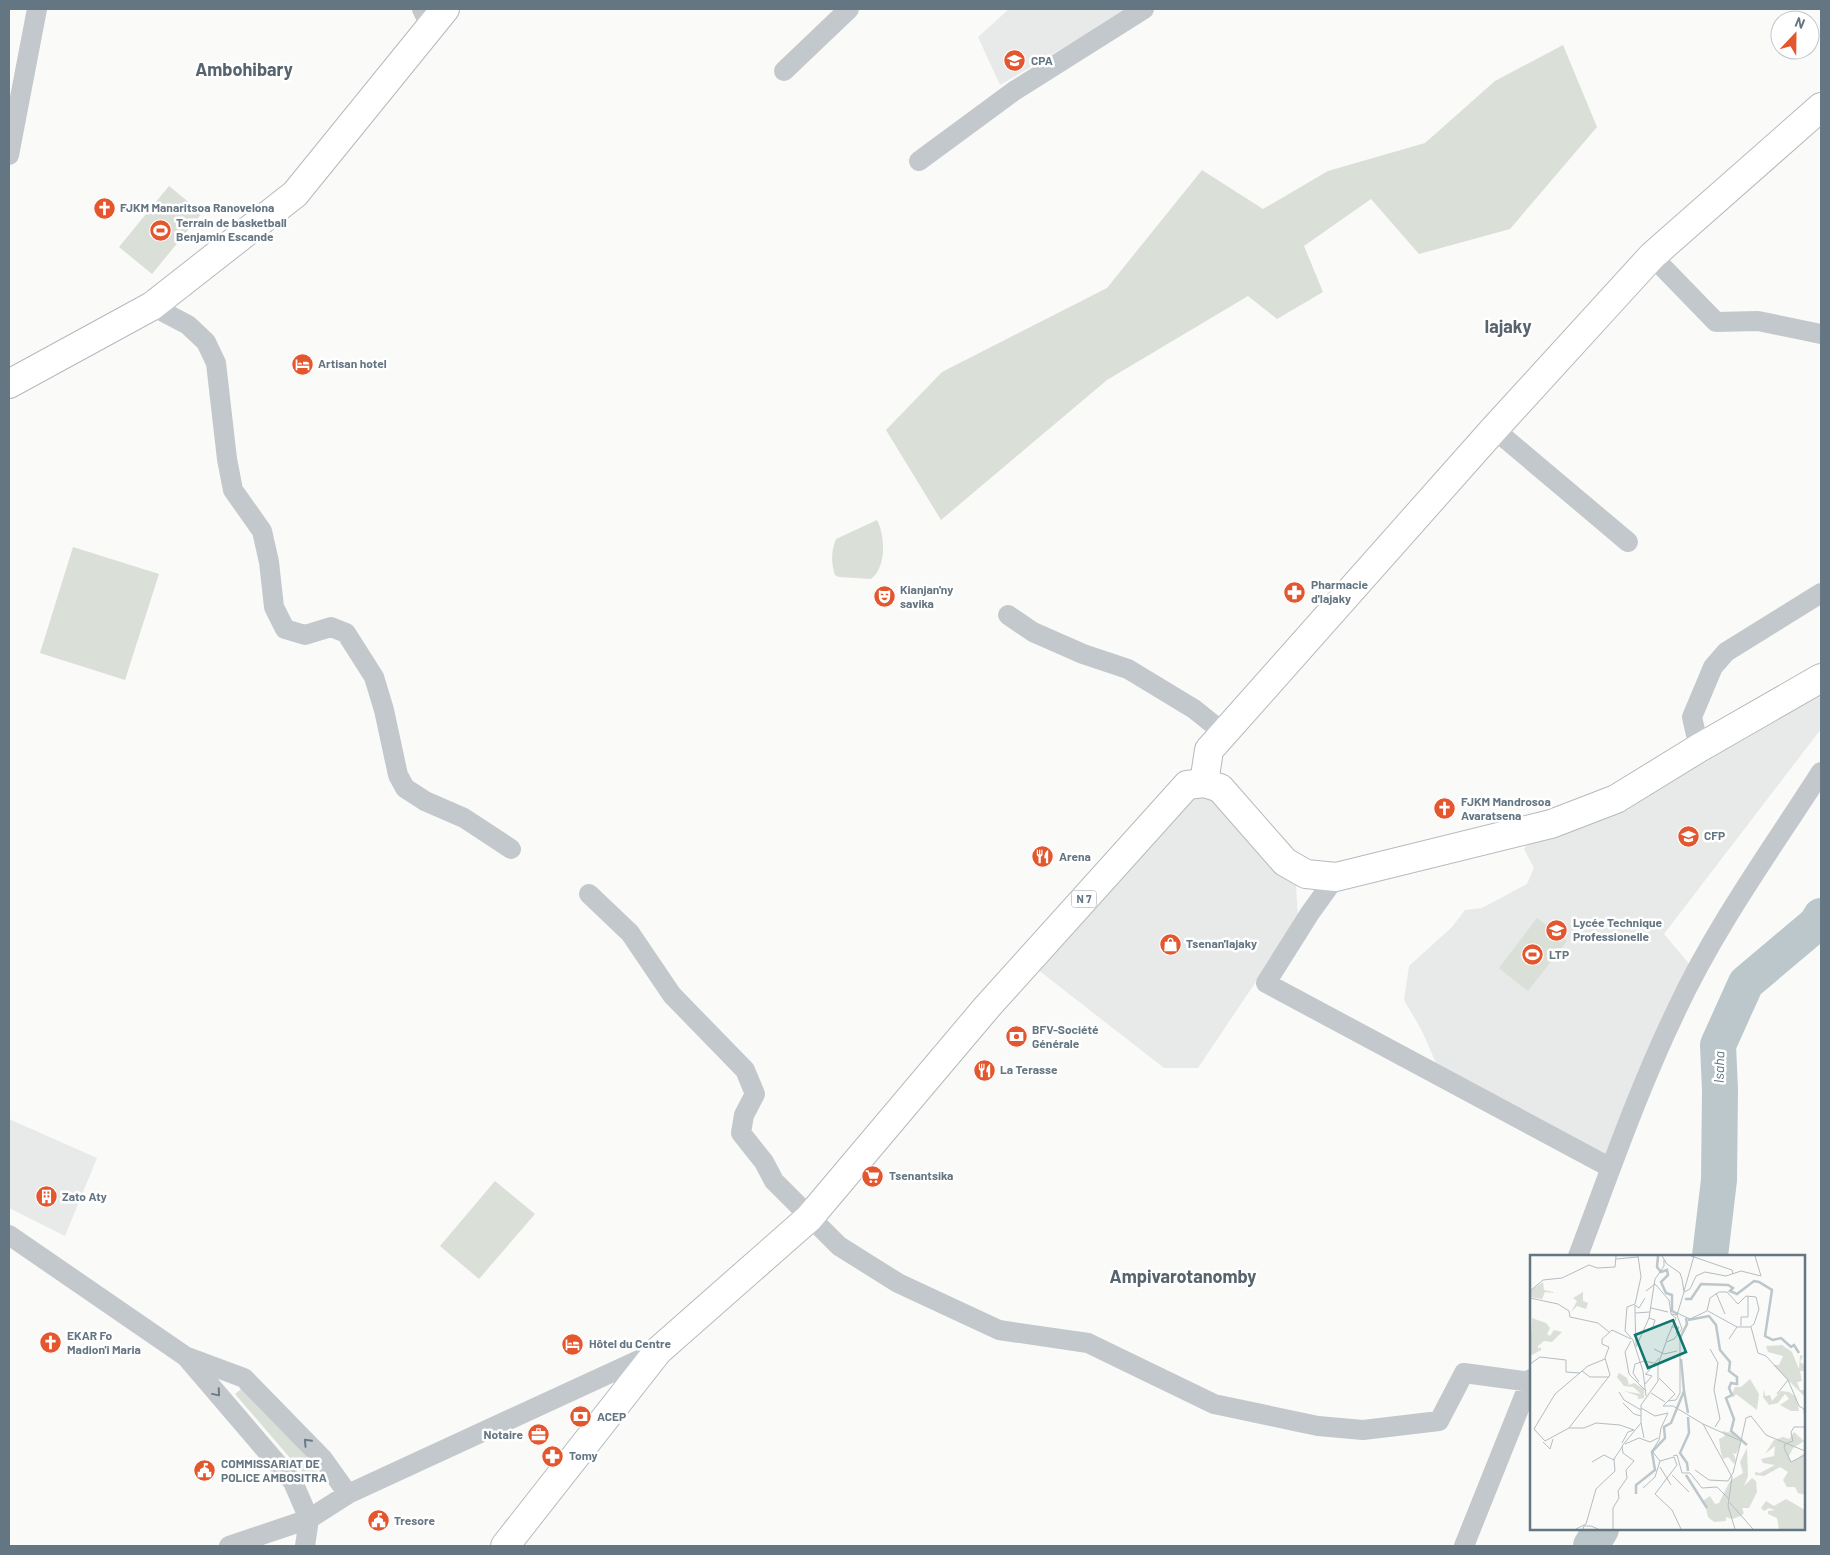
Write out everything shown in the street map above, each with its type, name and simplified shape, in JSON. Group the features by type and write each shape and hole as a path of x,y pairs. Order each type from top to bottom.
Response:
{"main road":[{"path":"9,384 152,306 295,194 433,15"},
{"path":"1821,107 1652,256 1494,429 1209,750 1204,783 1220,788 1285,862 1306,874 1336,877 1551,824 1616,799 1699,748 1821,678"},
{"name":"N 7","path":"505,1546 658,1351 809,1218 987,1007 1180,792 1187,785 1204,783"}],"street":[{"path":"9,155 37,9"},
{"path":"784,71 849,9"},
{"path":"919,161 1014,92 1144,9"},
{"path":"1652,256 1716,322 1758,321 1821,334"},
{"path":"152,306 188,325 206,342 216,363 227,459 233,490 262,531 269,562 274,607 284,629 305,635 331,626 346,633 374,677 384,710 398,775 405,788 425,801 464,818 510,849"},
{"path":"1494,429 1628,542"},
{"path":"1699,748 1692,717 1713,667 1726,652 1821,593"},
{"path":"1008,616 1033,632 1128,669 1194,709 1224,733"},
{"path":"1578,1255 1611,1168 1676,1010 1721,928 1821,772"},
{"path":"1336,877 1310,913 1266,983 1611,1168"},
{"path":"589,894 630,932 672,995 745,1070 754,1094 744,1115 741,1133 764,1162 774,1181 839,1246 898,1283 941,1305 999,1330 1088,1343 1214,1404 1318,1426 1363,1430 1439,1421 1464,1373 1530,1380"},
{"path":"9,1236 185,1356 244,1378 323,1459 348,1494"},
{"path":"229,1546 309,1519 348,1494 658,1351"},
{"path":"185,1356 293,1482 309,1519 305,1546"},
{"path":"1464,1546 1530,1382"}],"shaded area":[{"name":"CPA","path":"1009,9 1129,9 1000,85 978,37"},
{"path":"1563,45 1597,127 1510,229 1419,254 1371,199 1304,246 1323,292 1277,319 1248,296 1107,380 941,520 886,430 942,372 1107,288 1202,170 1263,209 1328,171 1425,143 1495,81"},
{"name":"Terrain de basketball Benjamin Escande","path":"169,186 202,213 152,274 119,247"},
{"path":"877,520 882,534 883,551 880,567 876,574 871,579 839,577 835,575 832,557 836,539"},
{"path":"73,547 159,574 125,680 40,653"},
{"name":"Lycée Technique Professionelle","path":"1821,694 1821,729 1664,934 1691,966 1605,1162 1439,1070 1422,1031 1404,1000 1409,966 1452,927 1465,910 1482,908 1527,884 1534,868 1524,849 1533,837 1697,765"},
{"name":"Tsenan'Iajaky","path":"1198,796 1218,799 1296,885 1298,919 1198,1068 1164,1068 1037,969 1183,801"},
{"name":"LTP","path":"1537,918 1567,941 1528,991 1499,968"},
{"name":"Zato Aty","path":"9,1119 97,1158 65,1236 9,1208"},
{"path":"495,1181 535,1214 479,1279 440,1246"},
{"path":"246,1385 318,1470 308,1479 235,1394"}],"waterway":[{"name":"Isaha","path":"1710,1255 1719,1180 1720,1090 1718,1045 1746,983 1816,924 1821,916"},
{"name":"Isaha","path":"1591,1546 1600,1530"}],"place":[{"name":"CPA","path":"1015,61"},
{"name":"FJKM Manaritsoa Ranovelona","path":"104,208"},
{"name":"Terrain de basketball Benjamin Escande","path":"160,230"},
{"name":"Artisan hotel","path":"302,364"},
{"name":"Pharmacie d'Iajaky","path":"1295,592"},
{"name":"Kianjan'ny savika","path":"884,597"},
{"name":"FJKM Mandrosoa Avaratsena","path":"1445,809"},
{"name":"CFP","path":"1688,836"},
{"name":"Arena","path":"1043,857"},
{"name":"Lycée Technique Professionelle","path":"1557,930"},
{"name":"Tsenan'Iajaky","path":"1170,944"},
{"name":"LTP","path":"1533,955"},
{"name":"BFV-Société Générale","path":"1016,1037"},
{"name":"La Terasse","path":"984,1070"},
{"name":"Tsenantsika","path":"873,1176"},
{"name":"Zato Aty","path":"46,1197"},
{"name":"EKAR Fo Madion'i Maria","path":"51,1343"},
{"name":"Hôtel du Centre","path":"573,1344"},
{"name":"ACEP","path":"581,1417"},
{"name":"Notaire","path":"539,1435"},
{"name":"Tomy","path":"553,1456"},
{"name":"COMMISSARIAT DE POLICE AMBOSITRA","path":"205,1471"},
{"name":"Tresore","path":"378,1521"}],"district":[{"name":"Ambohibary","path":"244,70"},
{"name":"Iajaky","path":"1508,327"},
{"name":"Ampivarotanomby","path":"1183,1277"}]}
